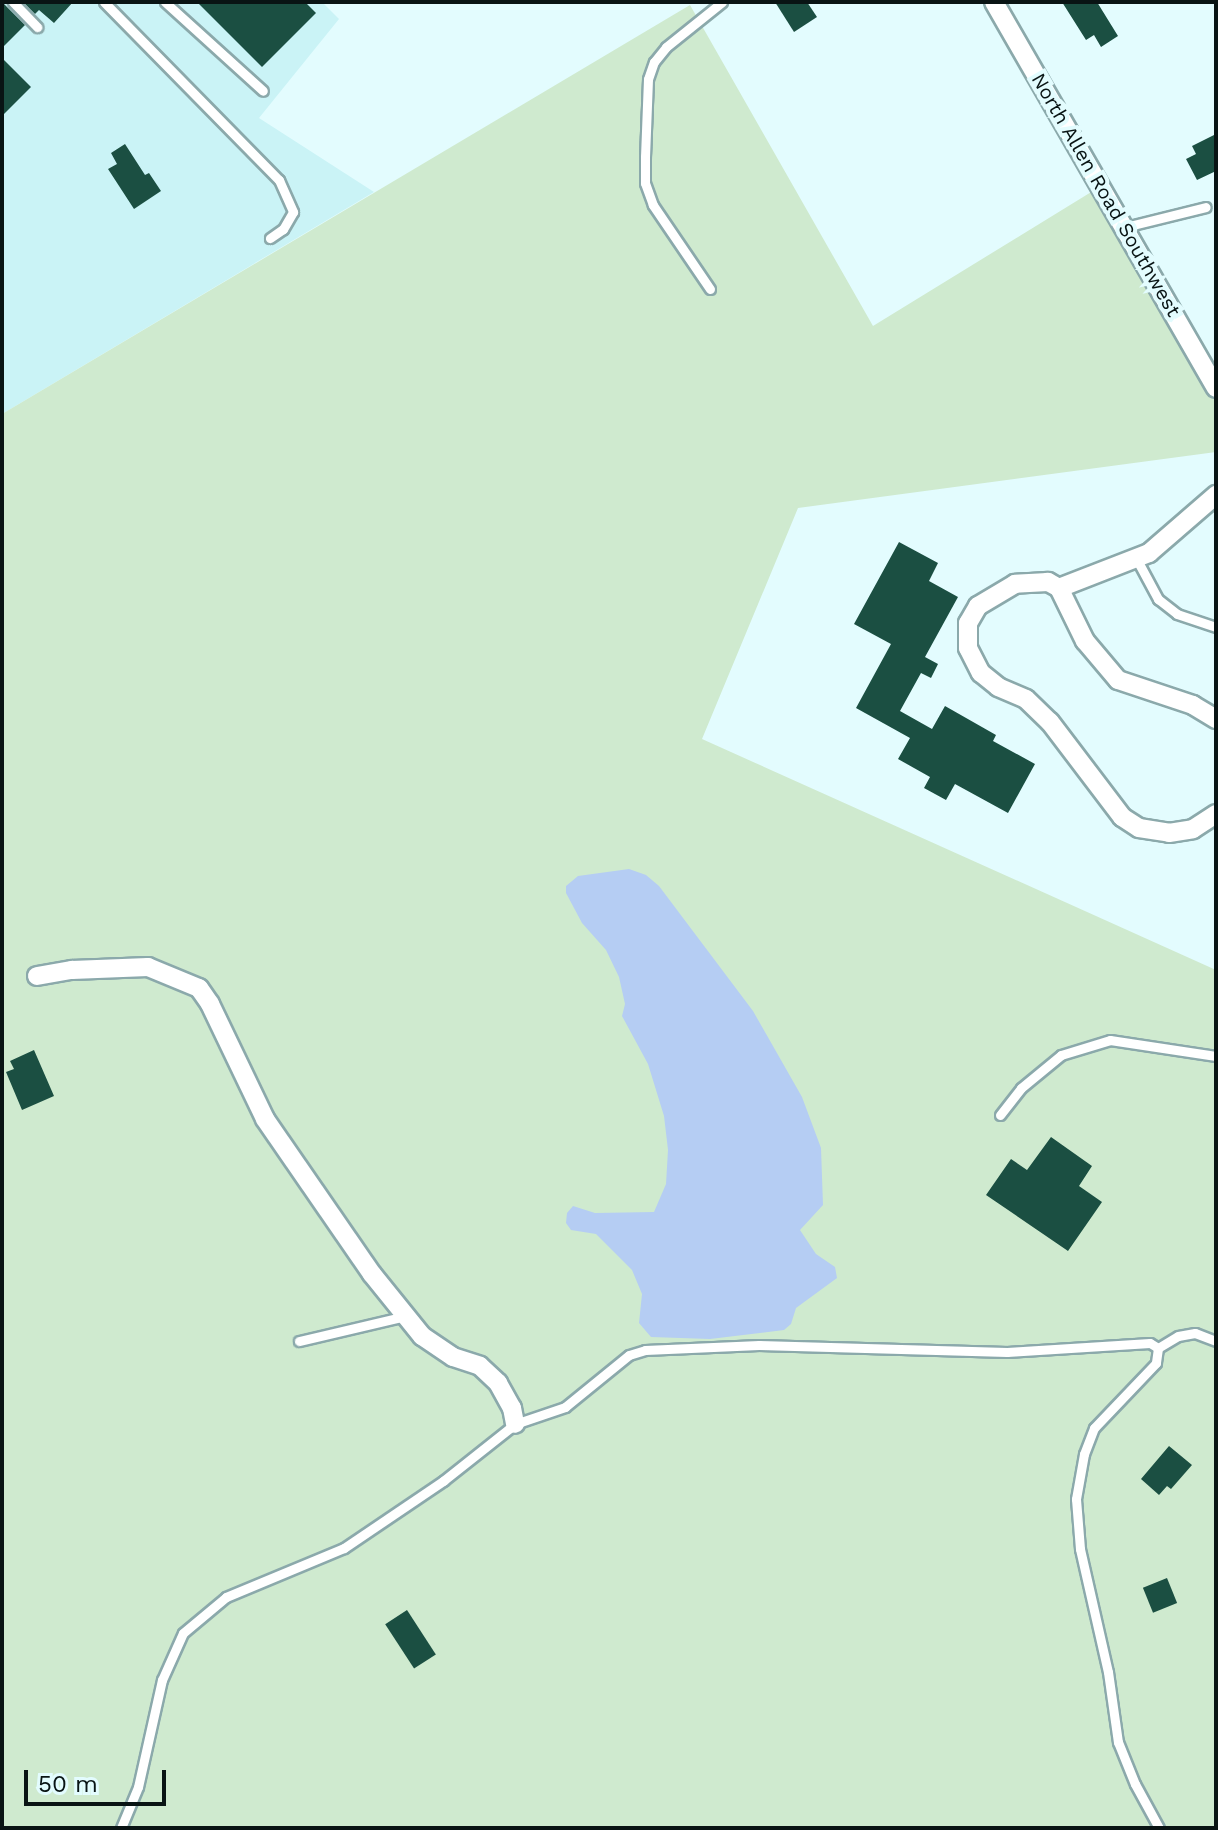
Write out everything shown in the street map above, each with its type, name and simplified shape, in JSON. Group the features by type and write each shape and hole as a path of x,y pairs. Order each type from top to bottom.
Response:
{"street":[{"name":"North Allen Road Southwest","path":"994,2 1216,388"},
{"path":"1059,588 1149,553 1216,495"},
{"path":"1216,719 1193,705 1118,680 1085,641 1059,588 1048,582 1015,584 978,606 968,623 968,648 981,673 998,687 1026,699 1050,722 1111,806 1139,828 1153,833 1185,832 1216,814"},
{"path":"37,976 72,970 148,967 199,988 210,1004 265,1119 372,1274 435,1346 480,1366 498,1383 512,1408 515,1424"}],"lane":[{"path":"13,2 37,27"},
{"path":"104,2 279,180 293,212 283,229 270,238"},
{"path":"165,2 263,91"},
{"path":"710,289 653,205 645,183 645,142 648,79 654,62 666,47 722,2"},
{"path":"1125,227 1206,207"},
{"path":"1136,558 1158,599 1177,614 1216,627"},
{"path":"1000,1115 1021,1088 1061,1055 1110,1040 1216,1056"},
{"path":"299,1341 406,1316"},
{"path":"1158,1348 1178,1336 1195,1333 1216,1341"},
{"path":"121,1828 138,1787 162,1680 183,1633 226,1597 344,1548 443,1481 515,1424 565,1407 629,1355 657,1349 801,1347 1007,1352 1150,1343 1158,1348"},
{"path":"1158,1348 1156,1363 1094,1428 1084,1454 1076,1499 1080,1549 1108,1672 1118,1742 1135,1784 1159,1828"}],"shaded area":[{"path":"2,2 322,2 339,19 259,118 374,192 2,414"},
{"path":"629,869 646,875 659,886 753,1011 802,1097 821,1148 823,1205 800,1230 816,1254 835,1267 837,1278 796,1308 791,1324 784,1330 710,1339 651,1337 639,1323 642,1294 632,1270 596,1234 571,1230 566,1223 567,1213 573,1206 595,1213 654,1212 666,1184 668,1150 664,1116 648,1064 622,1016 625,1004 619,977 606,950 582,923 566,893 566,886 578,876"}],"green space":[{"path":"690,5 873,326 1101,186 1216,377 1216,452 798,508 702,739 1216,970 1216,1828 2,1828 2,414"}],"building":[{"path":"2,2 25,25 2,48"},
{"path":"23,2 73,2 54,23 39,10 35,14"},
{"path":"197,2 305,2 316,13 262,67"},
{"path":"775,2 807,2 817,17 794,32"},
{"path":"1062,2 1097,2 1118,36 1101,47 1094,35 1086,40"},
{"path":"2,58 31,87 2,116"},
{"path":"1216,134 1216,171 1197,180 1186,159 1196,154 1192,146"},
{"path":"125,144 145,175 149,173 161,191 134,209 108,169 117,164 111,153"},
{"path":"899,542 938,563 929,581 958,597 925,657 938,664 931,678 921,673 900,711 932,729 945,706 996,735 993,741 1035,764 1008,813 955,784 946,800 924,788 930,777 898,759 910,738 856,708 891,644 854,624"},
{"path":"34,1050 54,1096 22,1110 6,1072 14,1069 10,1061"},
{"path":"1051,1137 1092,1166 1079,1186 1102,1202 1068,1251 986,1195 1011,1159 1027,1170"},
{"path":"1169,1446 1192,1465 1171,1489 1167,1486 1159,1495 1141,1479"},
{"path":"1167,1578 1177,1603 1153,1613 1143,1588"},
{"path":"407,1610 436,1654 414,1669 385,1624"}]}
